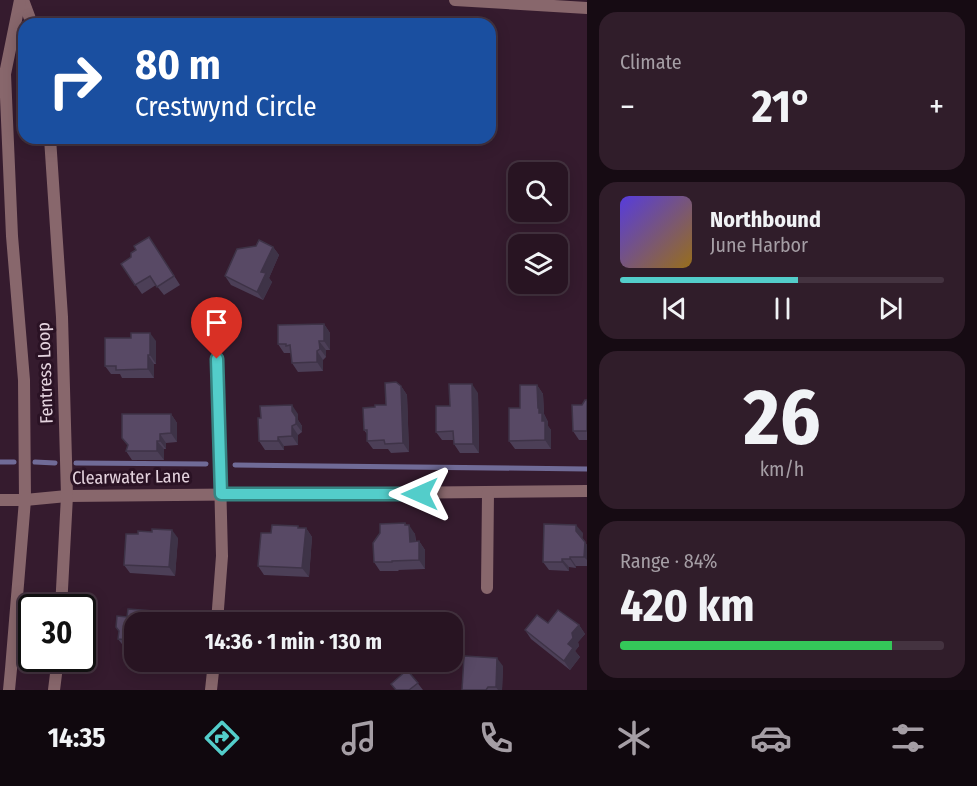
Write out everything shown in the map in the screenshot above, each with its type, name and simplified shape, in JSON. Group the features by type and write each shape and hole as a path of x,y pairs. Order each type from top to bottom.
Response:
{"street":[{"name":"Fentress Loop","path":"21,0 29,18"},
{"name":"Fentress Loop","path":"9,690 25,500 24,380 12,236 5,75 21,0"},
{"path":"454,0 587,8"},
{"name":"Fentress Loop","path":"50,144 62,317 67,496 62,594"},
{"path":"217,359 222,556 218,612"},
{"name":"Clearwater Lane","path":"0,500 67,496 587,491"},
{"path":"487,588 488,493"},
{"path":"54,690 56,672"},
{"path":"211,690 213,672"}],"building":[{"path":"149,237 174,276 157,287 150,276 135,285 121,264 131,257 131,253 136,250 134,246"},
{"path":"259,240 273,247 261,272 266,273 257,292 225,276 237,249 256,246"},
{"path":"324,324 324,341 319,341 317,362 292,363 290,345 278,344 278,325"},
{"path":"131,333 150,333 148,369 116,370 116,366 105,366 105,338 131,338"},
{"path":"396,382 401,386 403,443 385,444 384,440 367,441 363,408 386,405 385,383"},
{"path":"449,384 472,384 473,444 454,444 453,431 436,432 436,406 450,406"},
{"path":"520,385 537,385 539,413 542,413 542,421 545,421 545,440 509,441 509,408 520,408"},
{"path":"587,400 587,431 573,431 572,405 582,405"},
{"path":"292,405 296,424 292,426 292,436 278,437 278,441 259,441 260,406"},
{"path":"122,414 171,414 171,433 160,434 157,451 126,451 128,445 122,438"},
{"path":"405,523 409,525 410,542 419,541 419,560 374,562 373,543 380,533 380,524"},
{"path":"544,524 576,525 576,531 585,542 584,557 570,557 570,559 562,559 562,562 543,562"},
{"path":"272,525 306,528 302,568 258,566 261,533 271,533"},
{"path":"152,529 172,530 169,567 124,565 126,534 138,534 138,531 152,532"},
{"path":"128,609 154,611 154,612 128,612"},
{"path":"558,610 579,625 572,633 573,638 568,644 573,648 564,661 525,630 537,615 548,623"},
{"path":"117,616 124,617 124,640 118,639"},
{"path":"464,656 497,658 496,687 488,687 486,690 462,690"},
{"path":"405,672 409,672 418,683 409,690 396,690 391,684"}],"waterway":[{"path":"0,462 14,462"},
{"path":"35,462 55,463"},
{"path":"76,463 206,464"},
{"path":"235,465 587,469"}],"route":[{"path":"217,359 221,494 420,494"}]}
